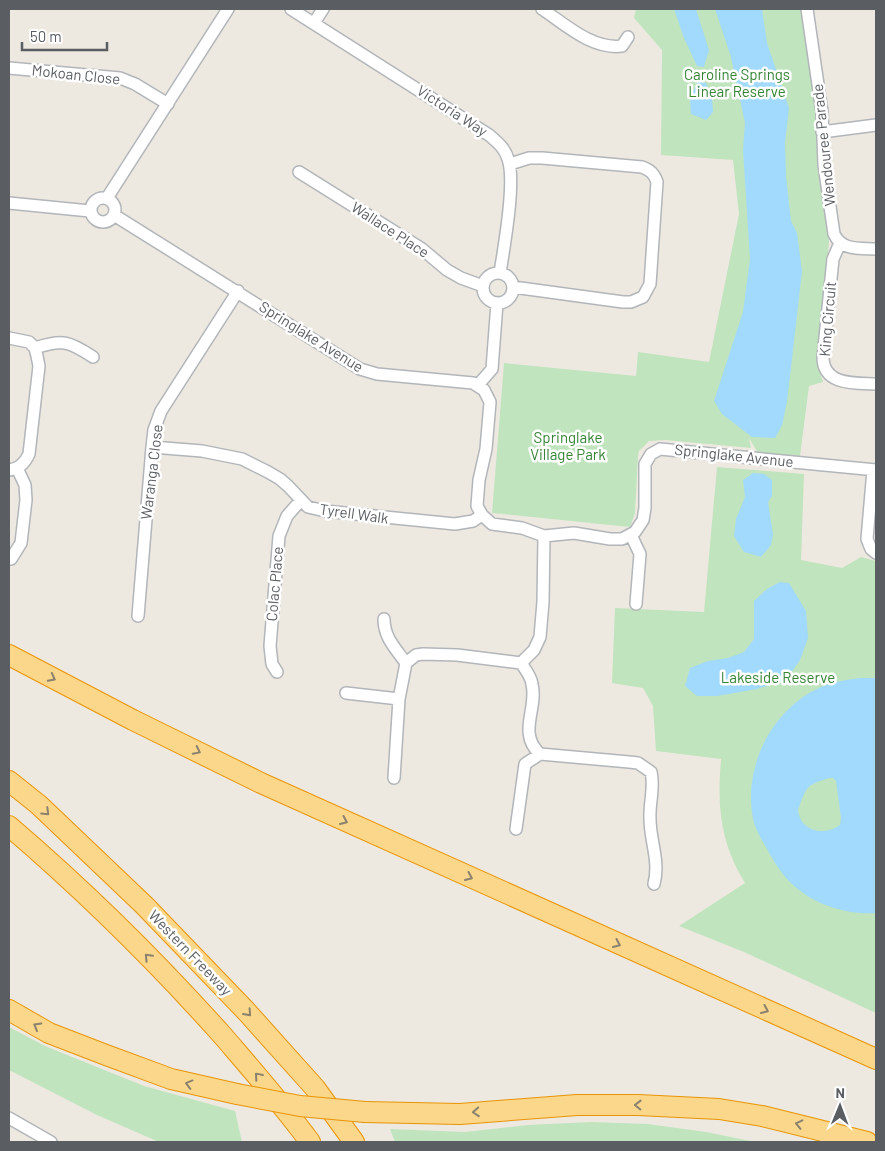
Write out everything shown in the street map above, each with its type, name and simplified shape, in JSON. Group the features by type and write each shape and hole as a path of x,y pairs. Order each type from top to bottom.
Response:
{"highway":[{"path":"9,655 133,720 261,783 876,1059"},
{"name":"Western Freeway","path":"9,781 39,805 144,905 239,1004 315,1088 354,1142"},
{"path":"9,826 116,922 194,1004 268,1088 310,1142"},
{"path":"9,1010 48,1033 171,1079 300,1106 366,1112 460,1114 586,1105 638,1105 719,1109 762,1116 867,1142"},
{"path":"795,1024 876,1047"}],"street":[{"path":"107,198 228,9"},
{"name":"Victoria Way","path":"291,9 499,143 506,152 510,164 510,188 500,273"},
{"path":"314,23 323,9"},
{"path":"542,9 590,40 601,44 622,46 628,37"},
{"name":"Wendouree Parade","path":"807,9 822,112 824,166 834,234 840,243"},
{"name":"Mokoan Close","path":"9,68 120,78 136,84 168,104"},
{"path":"822,132 876,125"},
{"path":"510,164 529,158 542,158 642,167 649,169 654,174 657,182 650,284 643,297 631,302 623,302 513,287"},
{"name":"Wallace Place","path":"298,172 422,249 447,270 461,278 483,286"},
{"path":"101,198 107,198 115,208 114,215 108,222 94,220 90,211 91,204 101,198"},
{"path":"9,203 90,211"},
{"name":"Springlake Avenue","path":"114,215 350,363 368,372 392,376 465,381 478,385"},
{"path":"840,243 849,247 876,249"},
{"name":"King Circuit","path":"840,243 833,259 824,366 830,376 837,380 876,384"},
{"path":"500,273 509,278 513,287 510,297 496,303 492,302 485,295 483,286 491,275 500,273"},
{"name":"Waranga Close","path":"138,616 154,430 161,411 238,292"},
{"path":"496,303 492,369 478,385 484,390 490,402 486,449 477,490 477,506 482,515 492,524 522,528 544,536 574,533 617,540 631,535 640,554 636,604"},
{"path":"9,338 29,342 35,348 38,366 31,445 27,459 13,469 25,485 26,500 21,543 12,559"},
{"path":"35,348 47,344 66,342 75,345 93,357"},
{"name":"Tyrell Walk","path":"152,447 212,453 242,459 280,479 308,507 325,511 446,524 466,524 482,515"},
{"name":"Springlake Avenue","path":"631,535 640,526 644,515 645,464 650,454 660,449 875,470"},
{"path":"875,470 867,539 871,549 876,553"},
{"name":"Colac Place","path":"277,672 272,664 270,646 279,536 287,516 301,500"},
{"path":"521,663 534,650 540,637 543,602 544,536"},
{"path":"384,619 384,627 389,641 406,663"},
{"path":"394,778 399,699 406,663 416,655 423,654 457,655 521,663"},
{"path":"521,663 532,684 528,728 529,737 534,749 540,754 638,763 650,772 653,786 650,806 650,830 657,866 654,884"},
{"path":"346,693 399,699"},
{"path":"516,829 525,764 540,754"},
{"path":"9,1118 51,1142"}],"green space":[{"name":"Caroline Springs Linear Reserve","path":"636,9 802,9 816,109 817,166 829,241 818,366 823,382 809,386 800,456 758,453 749,438 751,448 665,440 649,441 639,451 635,513 630,527 492,513 504,363 636,376 638,352 709,362 739,214 733,160 661,155 662,50 634,18"},
{"name":"Lakeside Reserve","path":"717,467 804,474 801,560 842,568 861,557 876,561 876,1013 744,952 679,926 745,883 730,853 722,823 720,808 721,759 656,751 653,706 643,688 612,683 615,608 704,612"},
{"path":"9,1027 45,1046 144,1086 235,1111 242,1142 159,1142 97,1115 9,1070"},
{"path":"591,1122 648,1124 706,1132 756,1142 395,1142 390,1129 465,1132 528,1125"}],"water":[{"path":"674,9 696,9 709,50 704,67 697,66 684,38"},
{"path":"715,9 762,9 767,43 789,108 785,143 786,176 791,221 797,233 802,271 787,402 782,425 775,438 752,437 722,414 714,401 743,312 750,259 743,150 745,123 731,57"},
{"path":"698,82 706,83 712,98 713,112 706,120 691,114 690,97"},
{"path":"753,473 764,474 772,480 772,496 768,502 773,534 771,545 761,557 744,552 734,536 736,519 745,497 743,480"},
{"path":"780,582 789,583 806,611 808,638 800,660 786,680 757,689 717,696 697,696 685,686 690,668 708,661 728,658 744,652 754,639 754,601 767,589"},
{"path":"861,678 876,678 876,913 854,912 831,907 810,898 801,891 788,880 774,862 757,831 752,812 753,775 765,740 775,724 801,698 817,689 833,683","holes":["833,778 836,781 841,818 840,825 827,831 814,830 803,823 798,810 805,791 811,785"]}],"park label":[{"name":"Springlake Village Park","path":"568,446"}]}
